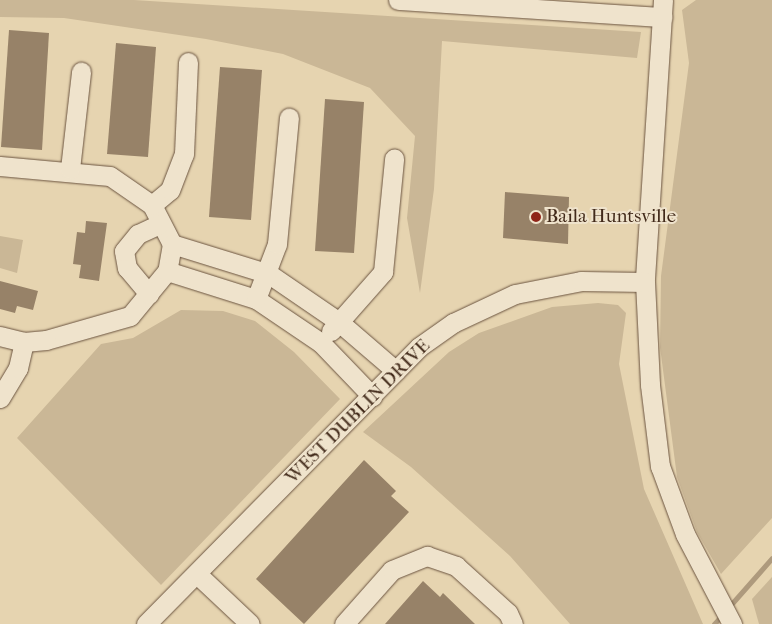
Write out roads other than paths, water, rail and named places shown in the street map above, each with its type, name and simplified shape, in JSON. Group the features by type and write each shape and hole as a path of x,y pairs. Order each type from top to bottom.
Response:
{"street":[{"path":"398,0 663,8 645,282 660,466 685,534 717,600 732,624"},
{"path":"152,205 170,190 184,154 188,62"},
{"path":"70,169 81,72"},
{"path":"256,299 268,274 281,218 289,118"},
{"path":"321,343 383,272 387,260 394,158"},
{"path":"0,166 70,169 110,176 152,205 159,224 172,244 268,274 339,322 396,371"},
{"path":"149,294 127,268 124,252 138,234 159,224"},
{"path":"0,336 24,342 109,326 130,316 167,271 172,244"},
{"path":"167,271 256,299 321,343 372,396"},
{"name":"WEST DUBLIN DRIVE","path":"146,624 198,575 396,371 454,323 515,294 581,281 645,282"},
{"path":"0,398 18,368 24,342"},
{"path":"344,624 392,570 427,556 456,566 508,613 513,624"},
{"path":"198,575 250,624"}],"waterway":[{"path":"727,609 772,558"},
{"path":"714,624 722,615"}],"place":[{"name":"Baila Huntsville","path":"536,217"}]}
